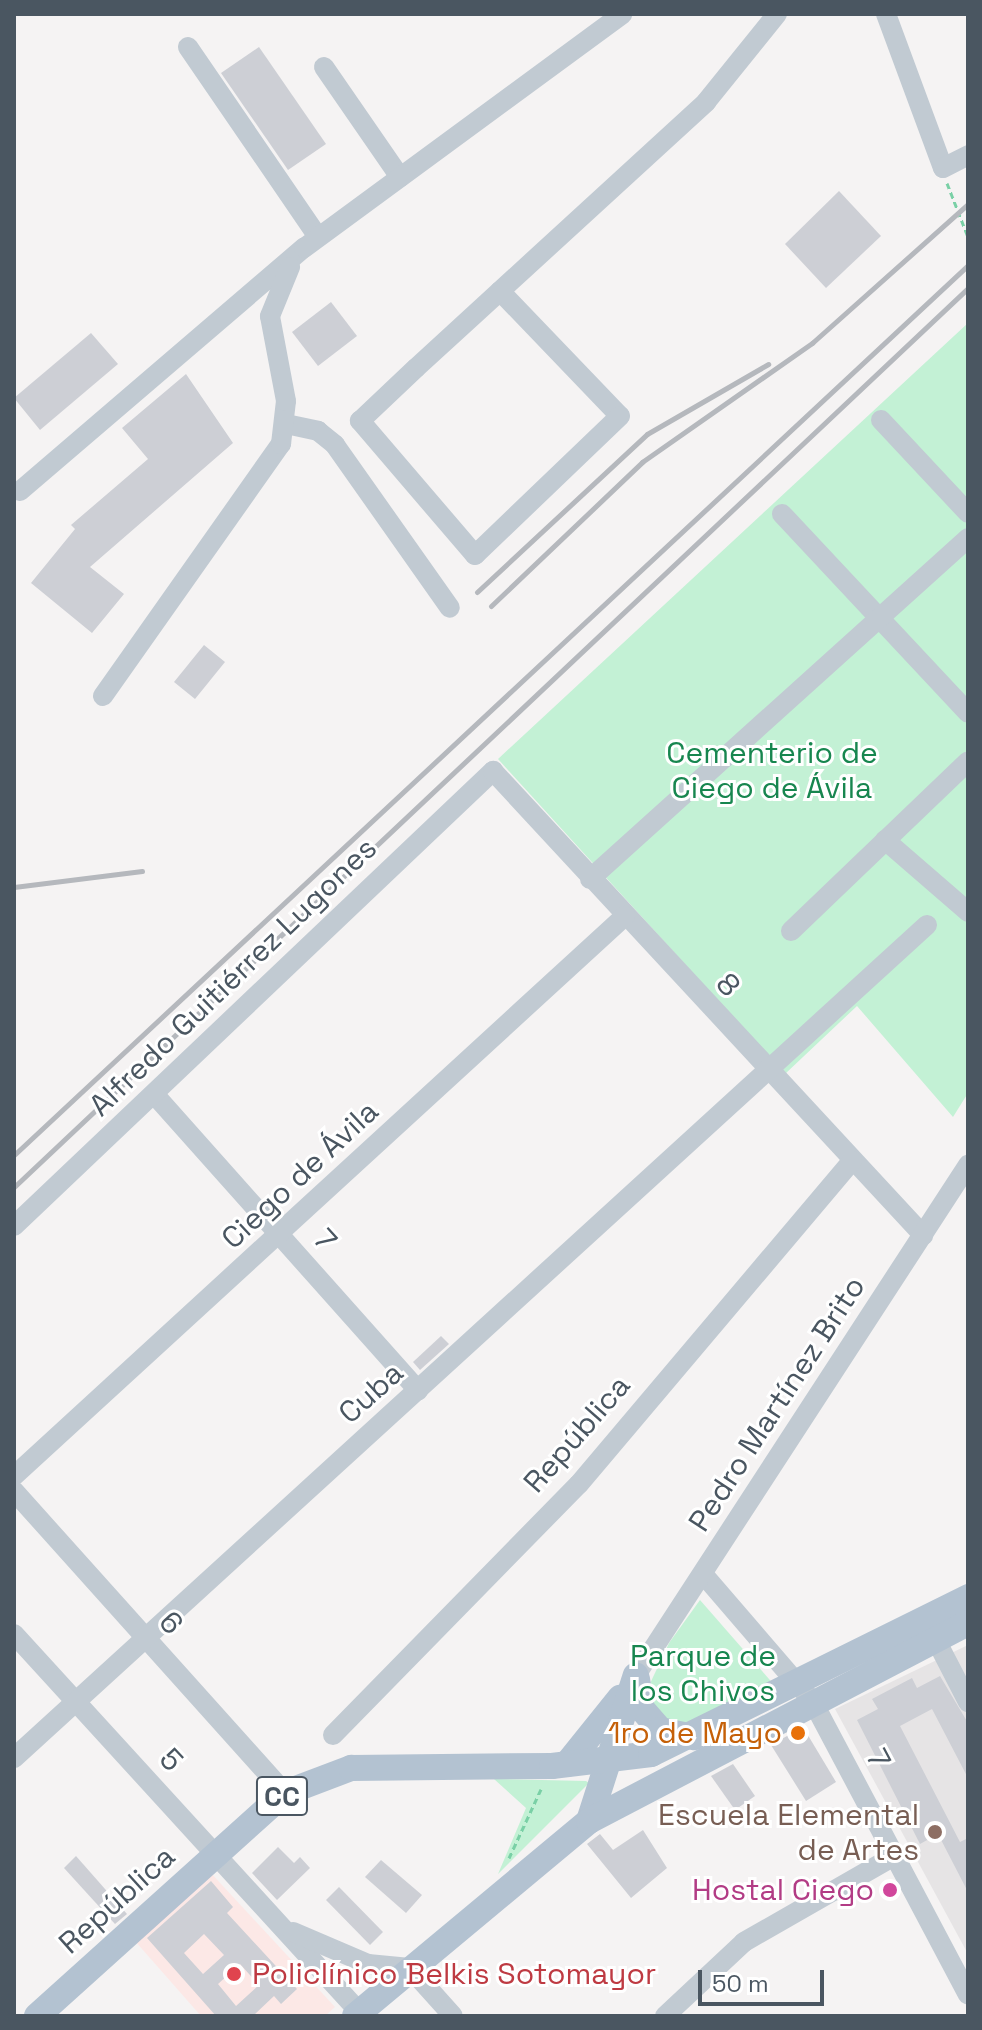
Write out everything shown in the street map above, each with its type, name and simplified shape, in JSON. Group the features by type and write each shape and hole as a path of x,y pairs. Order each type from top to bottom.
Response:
{"main road":[{"name":"CC","path":"359,2015 491,1898 589,1821 968,1597"},
{"name":"CC","path":"606,1763 694,1737 936,1640 968,1623"},
{"path":"636,1675 642,1709 660,1730 694,1737"},
{"path":"589,1821 636,1675"},
{"path":"559,1765 636,1675"},
{"name":"República","path":"37,2016 285,1793 351,1768 606,1763"}],"street":[{"path":"20,491 311,243 622,14"},
{"path":"500,291 620,416 475,555 360,421 500,291 706,102 777,14"},
{"path":"886,14 943,168 968,155"},
{"path":"188,47 311,243"},
{"path":"324,67 400,177"},
{"path":"103,696 261,476 286,424 270,316 276,291 311,243"},
{"path":"881,420 968,513"},
{"path":"286,424 318,431 335,445 450,608"},
{"path":"782,514 968,713"},
{"path":"590,879 968,538"},
{"path":"791,931 968,761"},
{"name":"8","path":"493,771 768,1072 923,1235"},
{"name":"Alfredo Guitiérrez Lugones","path":"14,1226 493,771"},
{"path":"885,840 968,912"},
{"name":"Ciego de Ávila","path":"14,1476 625,916"},
{"name":"Cuba","path":"14,1758 927,925"},
{"name":"7","path":"154,1094 418,1390"},
{"name":"República","path":"333,1735 579,1484 852,1161"},
{"name":"Pedro Martínez Brito","path":"636,1675 968,1165"},
{"name":"6","path":"14,1491 285,1793"},
{"name":"7","path":"703,1574 805,1694 896,1855 968,1995"},
{"name":"5","path":"14,1634 216,1853 359,2015"},
{"path":"936,1640 968,1702"},
{"path":"665,2016 744,1942 896,1855"},
{"name":"5","path":"283,1928 368,1964 410,1968"},
{"path":"410,1968 453,2016"}],"path":[{"path":"943,168 968,237"},
{"path":"491,1898 559,1765"}],"shaded area":[{"name":"Escuela Elemental de Artes","path":"968,1645 968,1954 835,1709"},
{"name":"Policlínico Belkis Sotomayor","path":"210,1872 335,2007 325,2016 201,2016 135,1941"}],"green space":[{"name":"Cementerio de Ciego de Ávila","path":"968,323 968,1093 953,1117 857,1006 785,1074 498,759"},
{"name":"Parque de los Chivos","path":"700,1600 776,1687 693,1724 662,1721 647,1690 669,1643"},
{"path":"494,1779 589,1783 498,1874 526,1808"}],"building":[{"path":"259,47 326,144 288,170 221,73"},
{"path":"839,191 881,236 826,288 785,244"},
{"path":"331,302 357,336 318,366 292,332"},
{"path":"91,333 118,364 40,430 14,398"},
{"path":"186,374 233,443 90,567 124,594 92,633 31,583 75,529 71,525 148,459 122,428"},
{"path":"204,645 225,662 195,699 174,682"},
{"path":"441,1336 449,1344 420,1370 413,1362"},
{"path":"940,1676 968,1723 968,1778 932,1709 900,1726 960,1842 968,1838 968,1892 938,1834 920,1844 857,1720 878,1709 872,1699 912,1678 917,1688"},
{"path":"803,1727 836,1782 806,1801 771,1745"},
{"path":"733,1764 755,1796 735,1810 711,1776"},
{"path":"643,1830 667,1868 631,1898 587,1844 600,1834 613,1850"},
{"path":"278,1847 294,1863 300,1857 310,1868 277,1900 252,1873"},
{"path":"76,1856 127,1914 115,1924 64,1868"},
{"path":"381,1860 422,1895 406,1913 365,1877"},
{"path":"211,1881 233,1907 227,1913 297,1989 281,2004 274,1996 253,2016 216,2016 147,1938","holes":["204,1934 224,1955 203,1974 184,1953","240,1964 259,1985 236,2006 218,1984"]},
{"path":"339,1887 383,1932 370,1945 326,1900"}],"railway":[{"path":"491,606 642,462 812,343 968,204"},
{"path":"14,1155 968,265"},
{"path":"14,1187 968,288"},
{"path":"477,592 647,434 768,364"},
{"path":"14,887 142,871"}],"place":[{"name":"1ro de Mayo","path":"798,1733"},
{"name":"Escuela Elemental de Artes","path":"935,1832"},
{"name":"Hostal Ciego","path":"890,1890"},
{"name":"Policlínico Belkis Sotomayor","path":"234,1974"}]}
